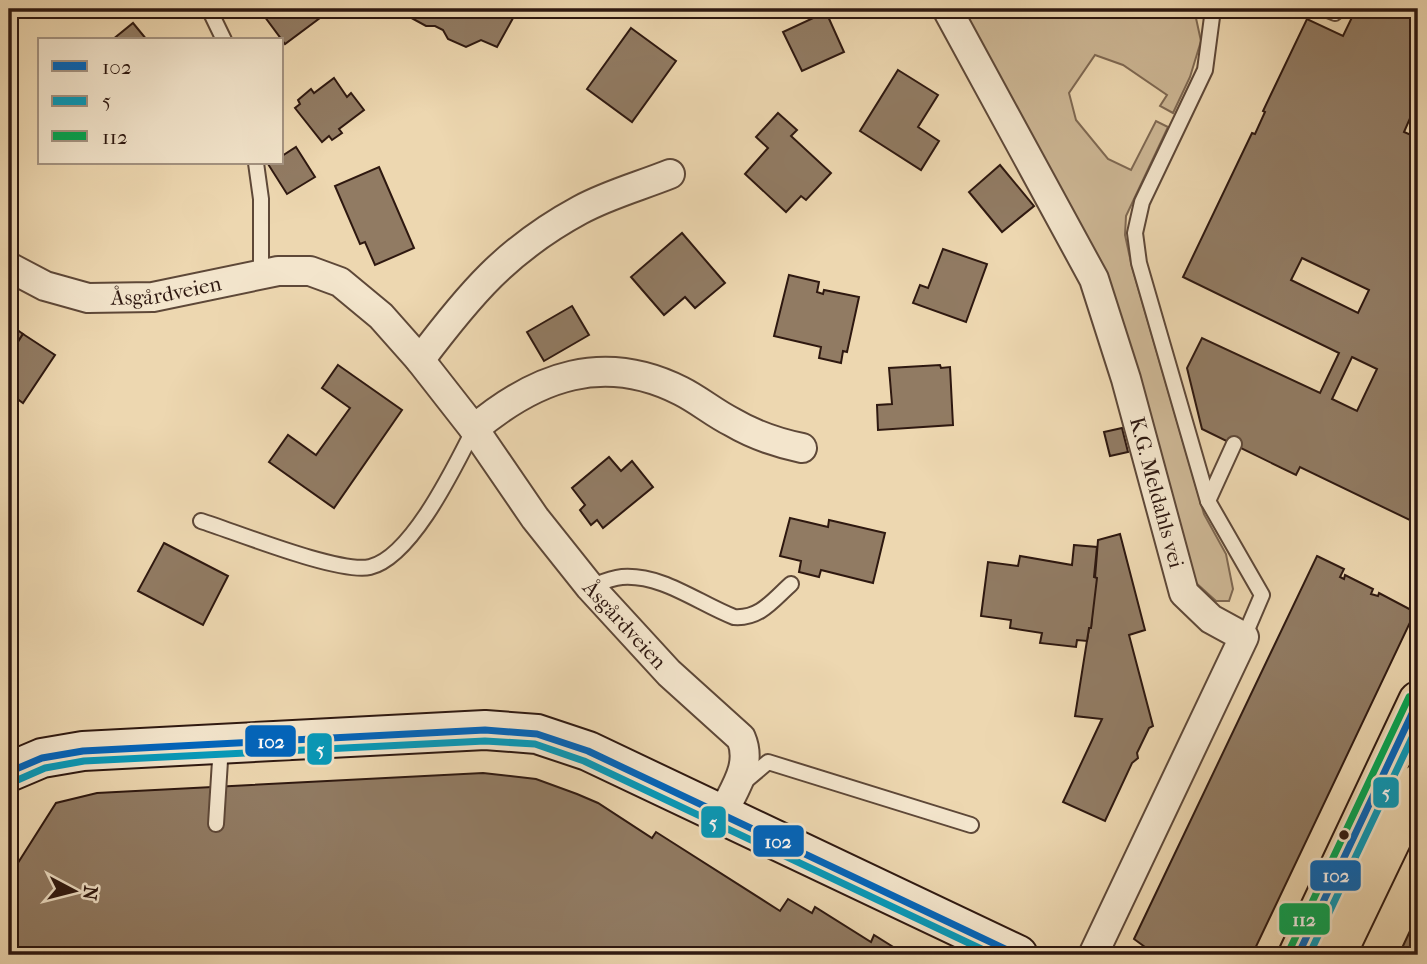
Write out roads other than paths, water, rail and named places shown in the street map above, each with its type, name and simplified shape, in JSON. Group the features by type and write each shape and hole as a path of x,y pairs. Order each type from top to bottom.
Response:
{"main road":[{"path":"1298,955 1418,701"},
{"path":"1336,955 1418,784"}],"street":[{"name":"K.G. Meldahls vei","path":"947,9 1094,279 1126,379 1184,593 1211,619 1244,637"},
{"path":"420,360 466,300 519,249 582,209 670,174"},
{"name":"Åsgårdveien","path":"9,267 45,286 88,298 153,298 278,271 310,271 340,282 381,316 420,360 474,429 535,518 590,587 670,673 741,738 747,751 746,764 727,803"},
{"path":"474,429 495,412 550,381 575,373 629,373 648,377 683,392 757,434 802,448"},
{"path":"1093,955 1244,637"},
{"path":"9,772 41,758 83,751 485,730 537,734 727,803 1018,955"}],"lane":[{"path":"209,9 223,38"},
{"path":"1210,9 1212,17 1205,70 1142,202 1135,233 1139,263 1208,501 1262,595 1244,637"},
{"path":"256,164 261,199 261,274"},
{"path":"201,521 328,563 361,569 373,566 408,538 433,506 474,429"},
{"path":"1208,501 1234,444"},
{"path":"590,587 619,577 639,578 663,584 723,613 743,618 762,611 791,584"},
{"path":"216,824 221,743"},
{"path":"727,803 768,762 971,825"}]}
